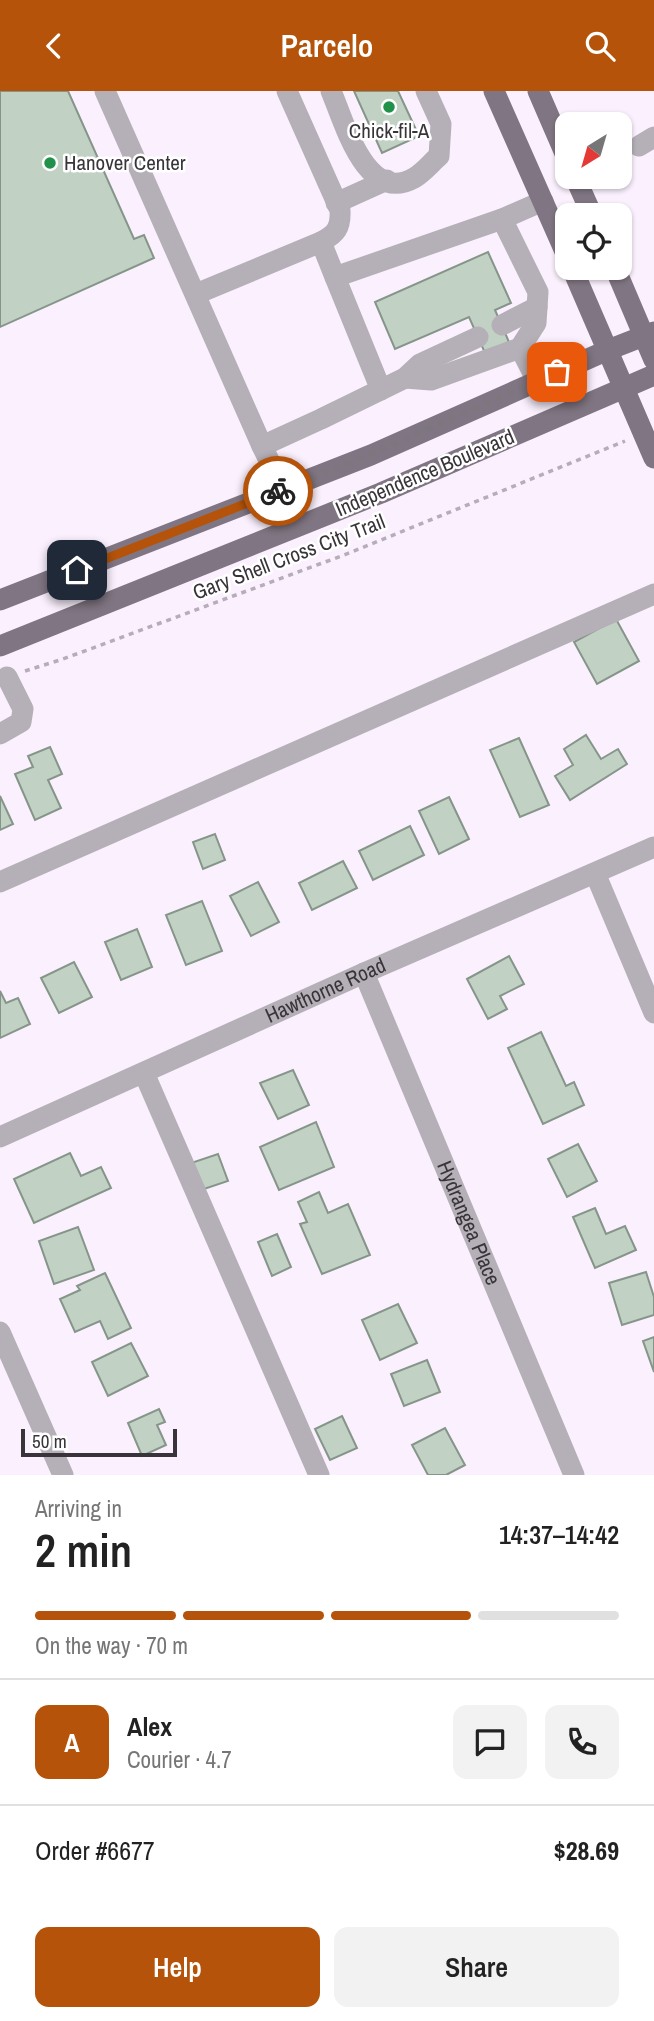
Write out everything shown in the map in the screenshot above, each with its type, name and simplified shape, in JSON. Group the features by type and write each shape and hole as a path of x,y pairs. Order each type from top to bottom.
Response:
{"main road":[{"path":"494,91 555,228"},
{"path":"538,91 555,130"},
{"path":"577,280 654,458"},
{"path":"621,280 649,334 654,360"},
{"name":"Independence Boulevard","path":"0,600 371,454 649,334"},
{"name":"Independence Boulevard","path":"0,646 382,493 654,375"}],"street":[{"path":"105,91 283,489"},
{"path":"196,294 321,242 335,234 341,222 337,203 287,91"},
{"path":"331,91 363,165 373,174 387,180 403,182 415,178 439,156 441,124 426,91"},
{"path":"337,203 387,180"},
{"path":"335,277 502,219 543,201"},
{"path":"405,378 431,380 520,348 536,323 538,292 502,219"},
{"path":"321,242 381,390"},
{"path":"502,325 537,307"},
{"path":"262,446 405,378 420,364 478,337"},
{"path":"520,348 537,381"},
{"path":"0,882 654,594"},
{"path":"0,734 22,722 23,709 7,677"},
{"name":"Hawthorne Road","path":"0,1137 364,973 654,847"},
{"path":"595,873 654,1013"},
{"name":"Hydrangea Place","path":"364,973 574,1475"},
{"path":"144,1073 319,1475"},
{"path":"0,1332 63,1475"}],"path":[{"name":"Gary Shell Cross City Trail","path":"7,677 63,659 344,555 625,441"}],"building":[{"name":"Hanover Center","path":"0,91 68,91 134,239 144,235 154,258 0,327"},
{"path":"354,91 398,91 419,136 382,153"},
{"path":"488,252 511,303 495,310 509,342 485,353 469,317 395,349 375,302"},
{"path":"616,619 639,661 597,684 574,642"},
{"path":"586,735 601,759 618,749 627,764 570,800 555,776 573,765 564,749"},
{"path":"519,738 549,805 520,817 490,750"},
{"path":"50,747 62,774 48,780 61,808 35,820 15,774 33,767 28,756"},
{"path":"0,796 13,824 0,830"},
{"path":"449,797 469,839 439,854 419,811"},
{"path":"410,826 424,855 373,880 359,851"},
{"path":"215,834 225,860 203,869 193,842"},
{"path":"343,861 357,888 312,910 299,883"},
{"path":"258,882 279,922 251,936 230,896"},
{"path":"202,901 222,951 186,965 166,915"},
{"path":"137,929 152,967 121,980 105,942"},
{"path":"509,956 524,984 500,996 507,1009 488,1019 467,979"},
{"path":"74,962 92,997 59,1013 41,978"},
{"path":"0,991 6,1003 18,998 30,1024 0,1038"},
{"path":"541,1032 566,1086 574,1082 584,1105 543,1124 508,1048"},
{"path":"293,1070 309,1105 278,1119 260,1083"},
{"path":"316,1122 334,1167 279,1190 260,1147"},
{"path":"578,1144 597,1181 567,1197 548,1159"},
{"path":"70,1153 81,1176 101,1167 111,1188 34,1223 14,1179"},
{"path":"218,1154 228,1181 201,1190 191,1163"},
{"path":"319,1192 328,1213 348,1204 370,1255 322,1274 300,1224 307,1222 298,1202"},
{"path":"595,1208 606,1234 625,1226 636,1250 595,1268 573,1217"},
{"path":"78,1227 94,1270 54,1284 39,1241"},
{"path":"277,1234 291,1267 272,1276 258,1242"},
{"path":"646,1272 654,1297 654,1315 622,1325 609,1283"},
{"path":"105,1273 131,1328 108,1339 100,1321 75,1332 60,1299 80,1290 77,1286"},
{"path":"398,1304 417,1343 380,1360 362,1320"},
{"path":"654,1337 654,1372 643,1341"},
{"path":"131,1343 148,1376 108,1396 92,1362"},
{"path":"427,1360 440,1392 404,1406 391,1374"},
{"path":"159,1409 165,1422 157,1425 166,1445 142,1456 128,1423"},
{"path":"342,1416 357,1448 330,1460 315,1429"},
{"path":"445,1428 465,1465 446,1475 428,1475 412,1445"}],"way so far":[{"path":"278,491 371,454 557,372"}],"place":[{"name":"Chick-fil-A","path":"389,107"},
{"name":"Hanover Center","path":"50,163"}],"route":[{"path":"77,570 278,491"}]}
